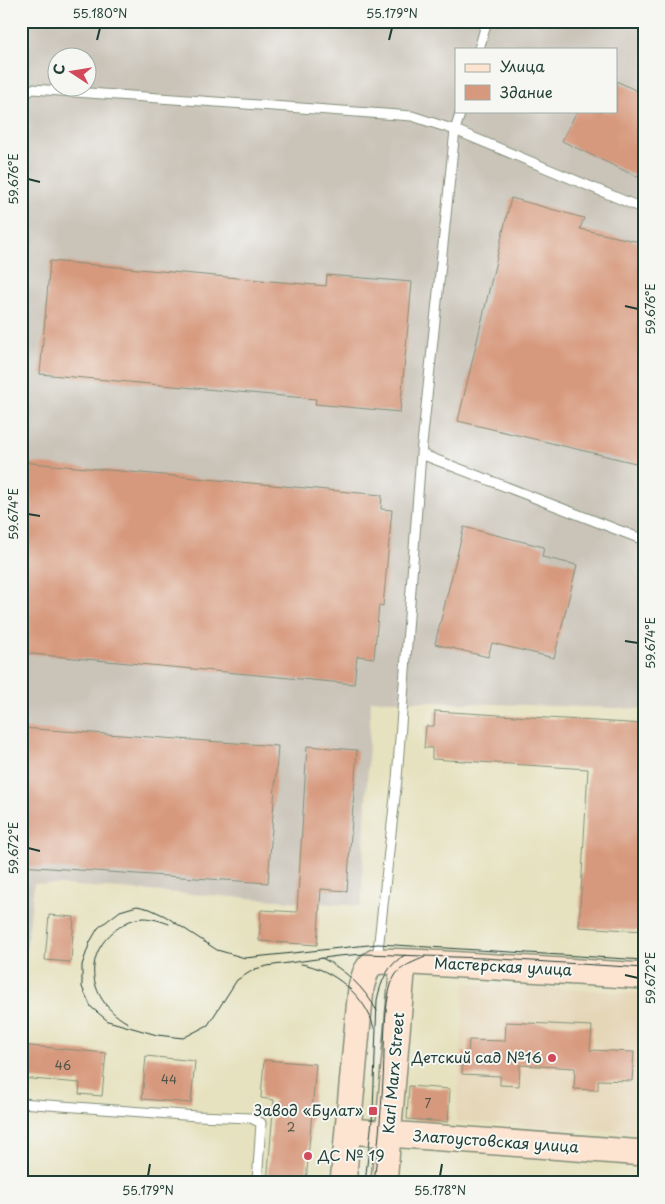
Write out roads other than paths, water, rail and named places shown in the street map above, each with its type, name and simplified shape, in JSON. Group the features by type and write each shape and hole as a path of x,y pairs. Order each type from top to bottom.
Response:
{"main road":[{"name":"Мастерская улица","path":"372,966 403,962 644,976"},
{"name":"Karl Marx Street","path":"384,1183 403,962"},
{"path":"343,1183 359,999 372,966"},
{"name":"Златоустовская улица","path":"349,1131 644,1153"}],"lane":[{"path":"479,48 487,21"},
{"path":"21,97 32,89 412,116 455,130 644,209"},
{"path":"372,966 397,779 421,454 455,130 461,112"},
{"path":"421,454 644,540"},
{"path":"21,1103 197,1116 251,1118 261,1123 257,1183"}],"tram line":[{"path":"644,960 378,944 245,958 217,950 165,916 150,909 137,906 120,911 98,928 90,942 82,965 82,987 91,1007 108,1021 157,1035 183,1038 208,1025 237,980 255,969 267,966 365,954 484,958 644,968"},
{"path":"128,1023 106,1005 99,993 95,981 96,955 103,943 113,932 130,921 146,918 169,924"},
{"path":"365,1183 373,1111 377,1000 386,974 394,963 405,955"},
{"path":"374,1183 384,1069 388,995 396,974 409,964 425,957"},
{"path":"322,958 353,980 366,994 377,1011"},
{"path":"301,964 324,971 346,986 364,1005 374,1028"}],"place":[{"name":"Детский сад №16","path":"552,1058"},
{"name":"Завод «Булат»","path":"373,1111"},
{"name":"ДС № 19","path":"308,1156"}]}
